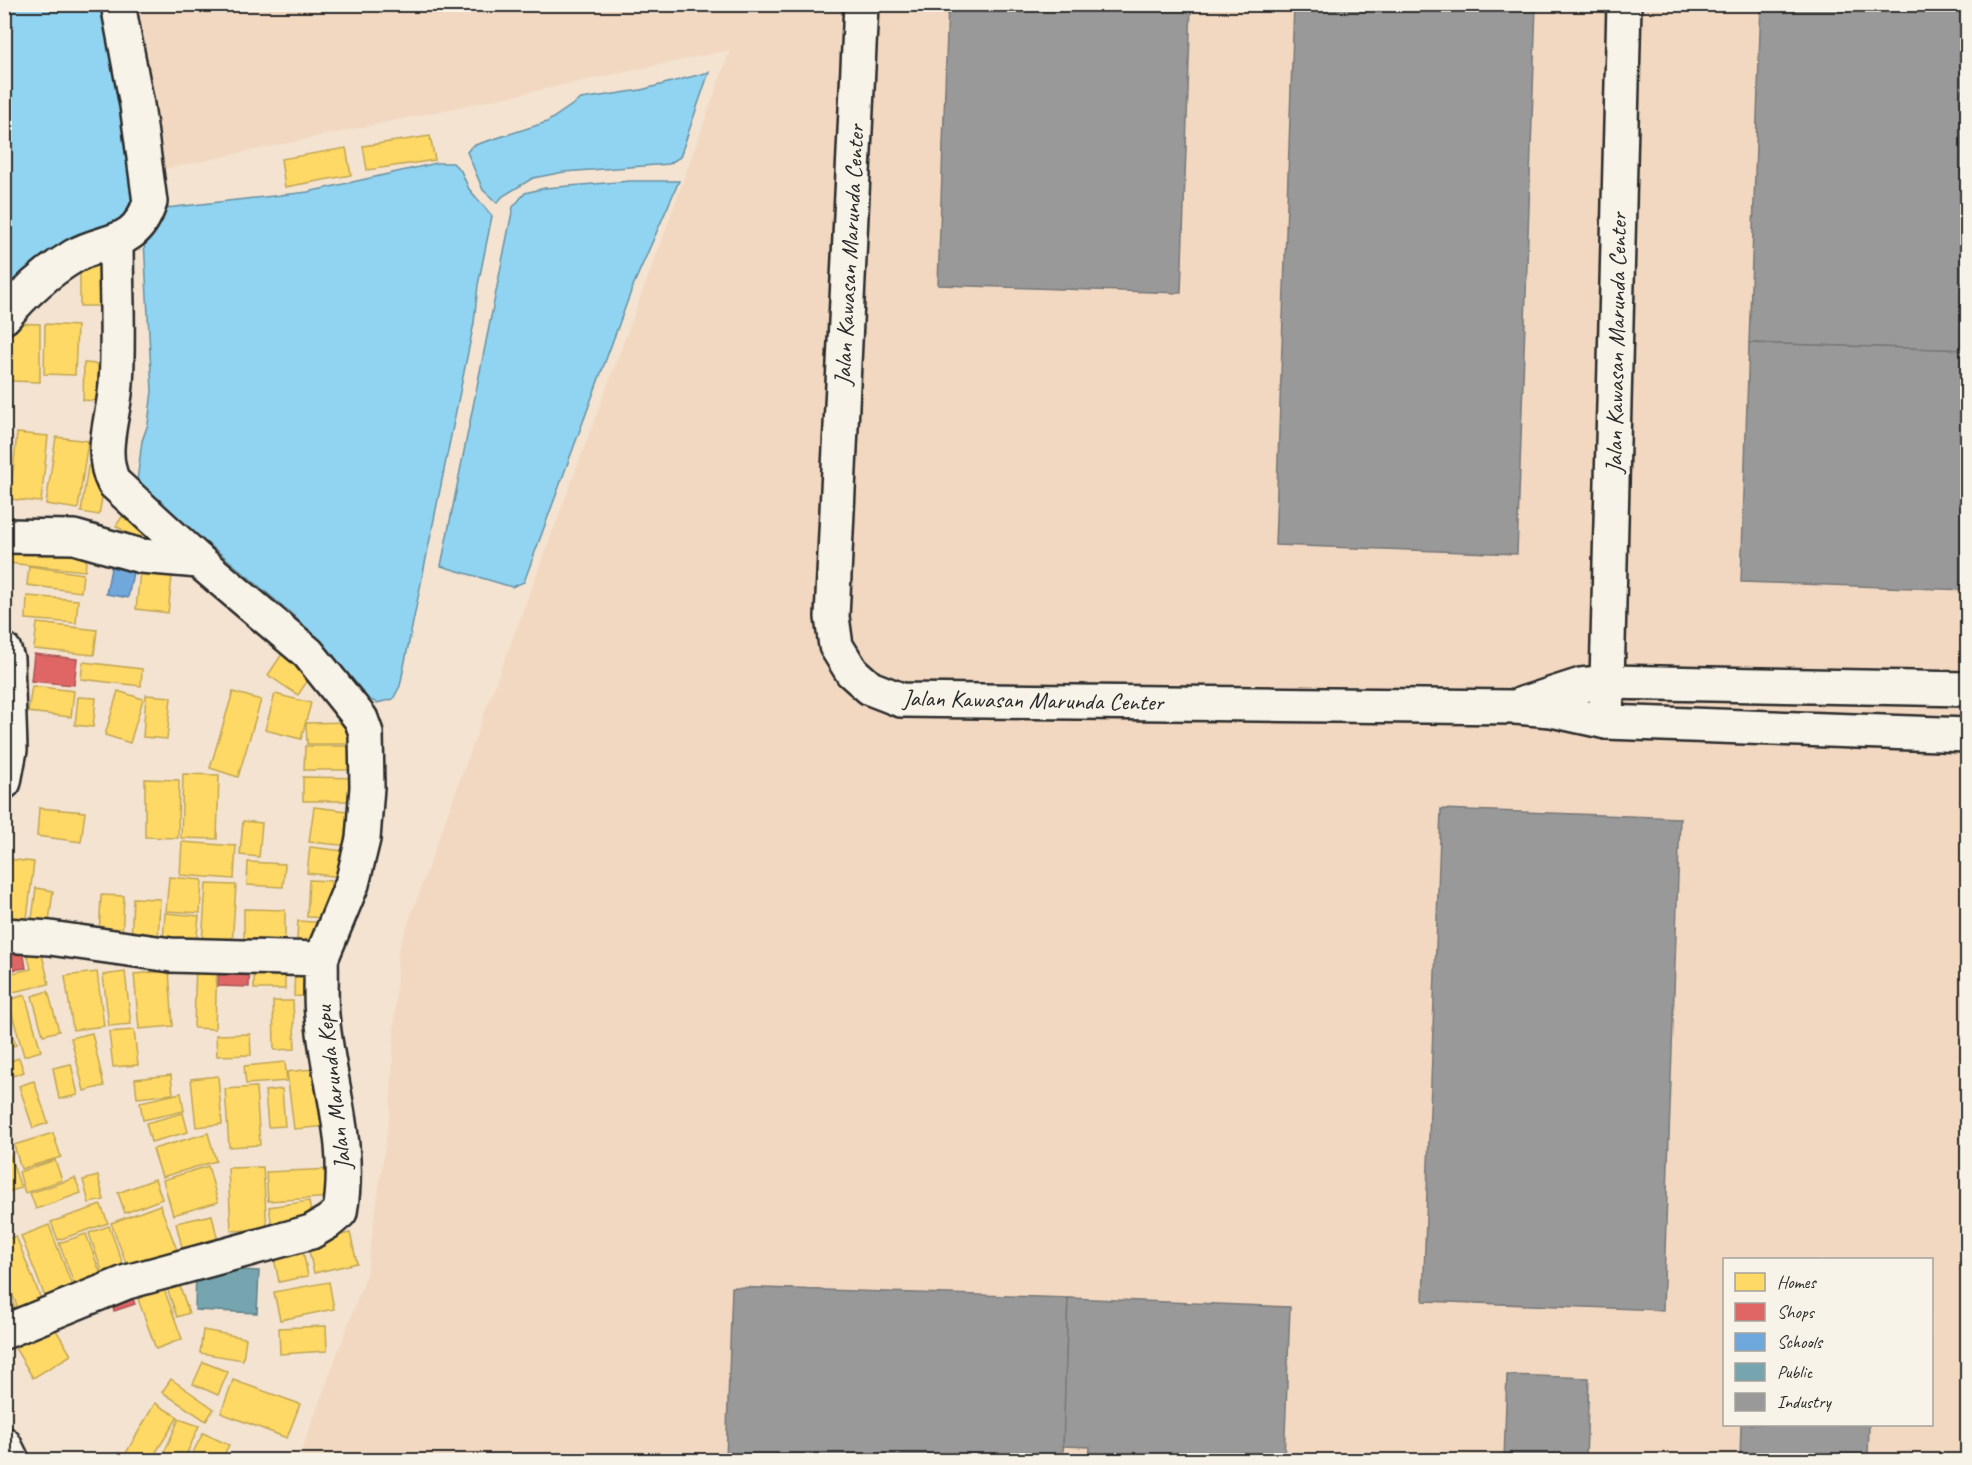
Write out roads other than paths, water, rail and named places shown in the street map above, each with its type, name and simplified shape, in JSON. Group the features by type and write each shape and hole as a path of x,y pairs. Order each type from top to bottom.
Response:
{"street":[{"path":"4,317 44,276 77,255 116,241 137,228 150,202 137,105 118,4"},
{"name":"Jalan Kawasan Marunda Center","path":"861,4 832,617 836,646 852,672 870,688 901,700 1515,707 1551,710 1606,722 1968,735"},
{"name":"Jalan Kawasan Marunda Center","path":"1606,722 1624,4"},
{"path":"4,935 50,938 171,955 321,959 352,884 363,839 367,788 366,733 361,719 308,653 199,561 114,483 108,472 106,454 116,384 116,241"},
{"path":"4,536 74,537 141,556 199,561"},
{"path":"4,650 7,660 10,750 4,782"},
{"path":"1515,707 1581,685 1608,682 1968,689"},
{"name":"Jalan Marunda Kepu","path":"4,1332 127,1282 311,1232 340,1212 345,1179 343,1142 322,1014 321,959"},
{"path":"4,1444 12,1461"}],"water":[{"path":"5,5 110,5 147,203 5,305"},
{"path":"709,72 680,157 669,164 564,172 533,178 503,196 497,203 483,190 467,152 472,146 547,122 581,99 641,90"},
{"path":"437,163 453,163 461,171 469,189 492,216 478,285 474,323 400,686 393,699 377,703 360,695 343,671 293,615 221,554 139,491 137,481 142,441 148,424 152,391 143,221 149,210 308,192"},
{"path":"630,181 679,181 633,286 524,582 512,587 441,566 513,207 525,193 545,188"}]}
